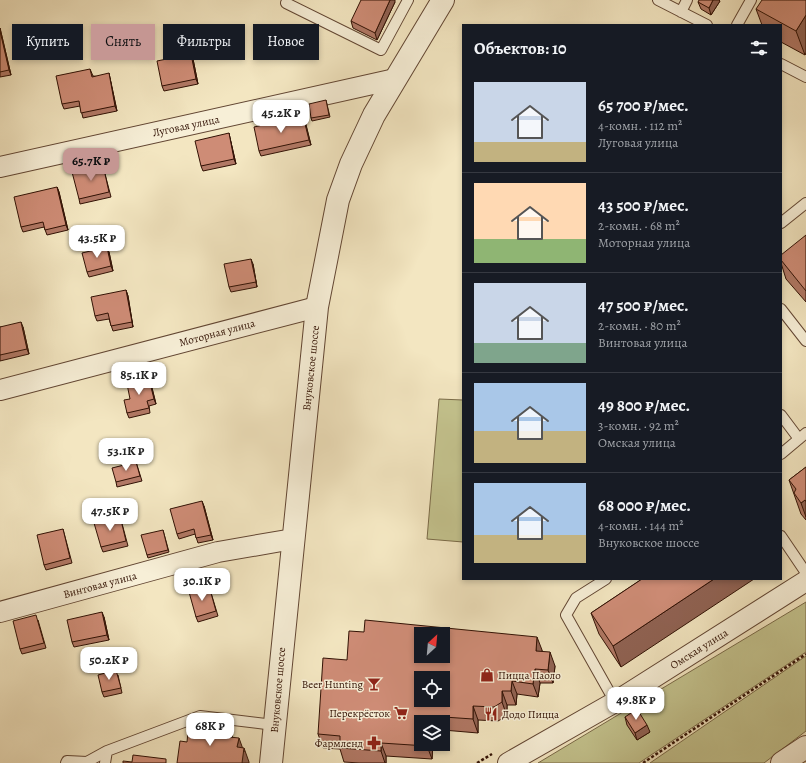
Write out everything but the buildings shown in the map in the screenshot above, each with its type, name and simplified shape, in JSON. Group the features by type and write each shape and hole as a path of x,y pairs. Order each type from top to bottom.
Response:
{"street":[{"name":"Внуковское шоссе","path":"271,763 317,307 338,200 344,182 374,115 438,2"},
{"name":"Луговая улица","path":"0,167 395,79"},
{"name":"Моторная улица","path":"0,390 317,307"},
{"name":"Винтовая улица","path":"0,612 218,552 293,539"},
{"name":"Омская улица","path":"508,763 615,702 806,581"},
{"path":"782,763 806,747"}],"lane":[{"path":"286,3 381,50 408,0"},
{"path":"658,0 705,24"},
{"path":"681,12 687,0"},
{"path":"738,24 751,0"},
{"path":"782,65 806,77"},
{"path":"782,222 806,203"},
{"path":"783,315 806,341"},
{"path":"782,416 802,436 782,453"},
{"path":"782,537 806,573"},
{"path":"604,580 576,598 566,615 615,702"},
{"path":"66,763 67,761 87,762 107,751 200,716 274,725"},
{"path":"105,763 107,751"}],"path":[{"path":"643,763 806,654"}],"shaded area":[{"path":"439,399 462,400 462,542 427,539"},
{"path":"806,602 806,652 639,763 538,763"},
{"path":"806,656 806,731 764,763 650,763"}],"place":[{"name":"Пицца Паоло","path":"487,675"},
{"name":"Beer Hunting","path":"374,684"},
{"name":"Перекрёсток","path":"401,713"},
{"name":"Додо Пицца","path":"491,714"},
{"name":"Фармленд","path":"374,743"}]}
